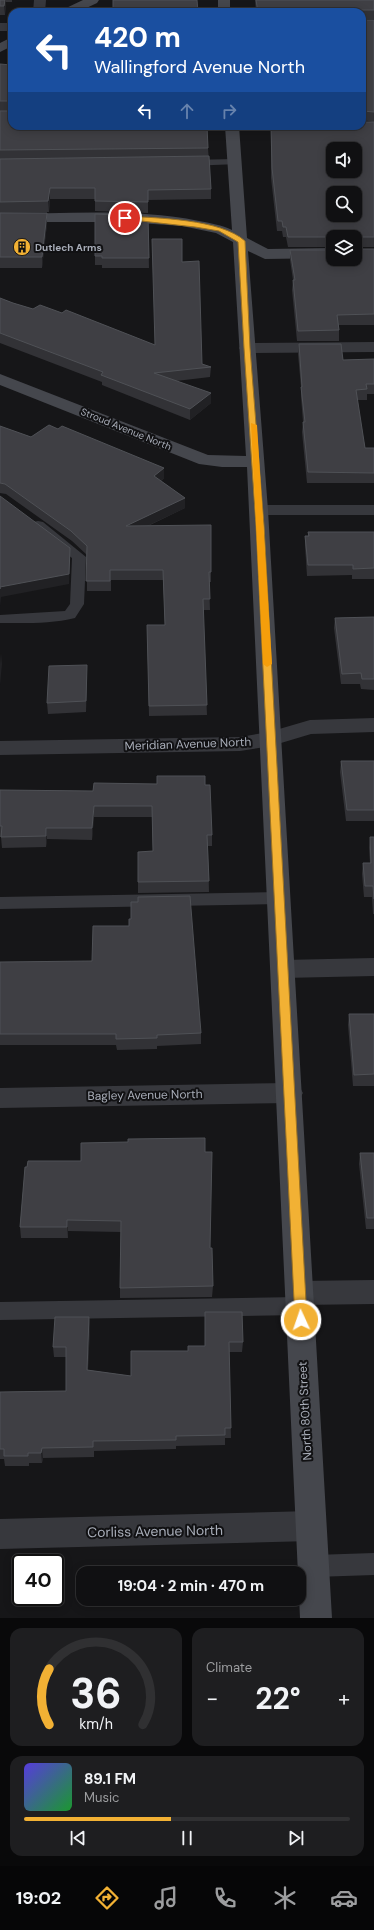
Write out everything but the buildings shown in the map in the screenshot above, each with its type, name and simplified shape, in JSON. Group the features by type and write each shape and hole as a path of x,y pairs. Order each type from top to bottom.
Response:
{"street":[{"path":"76,8 93,0"},
{"name":"North 80th Street","path":"232,130 242,241 247,348 259,510 316,1618"},
{"path":"0,218 158,220 182,222 221,230 265,254 326,253"},
{"path":"247,348 374,347"},
{"name":"Stroud Avenue North","path":"0,379 205,460 222,462 256,462"},
{"path":"259,510 374,510"},
{"name":"Meridian Avenue North","path":"0,748 240,744 271,739 310,727 374,725"},
{"path":"283,969 374,968"},
{"name":"Bagley Avenue North","path":"0,1098 290,1093"},
{"path":"300,1300 374,1292"},
{"name":"Corliss Avenue North","path":"0,1534 311,1526"}],"lane":[{"path":"179,163 235,162"},
{"path":"0,619 44,618 70,615 77,604 79,557 24,515"},
{"path":"0,903 279,898"},
{"path":"0,1311 300,1300"},
{"path":"314,1566 374,1564"}],"slow traffic":[{"path":"253,425 267,664"}],"place":[{"name":"Dutlech Arms","path":"22,247"}],"route":[{"path":"125,218 182,222 221,230 242,241 247,348 256,462 270,705 301,1320"}]}
